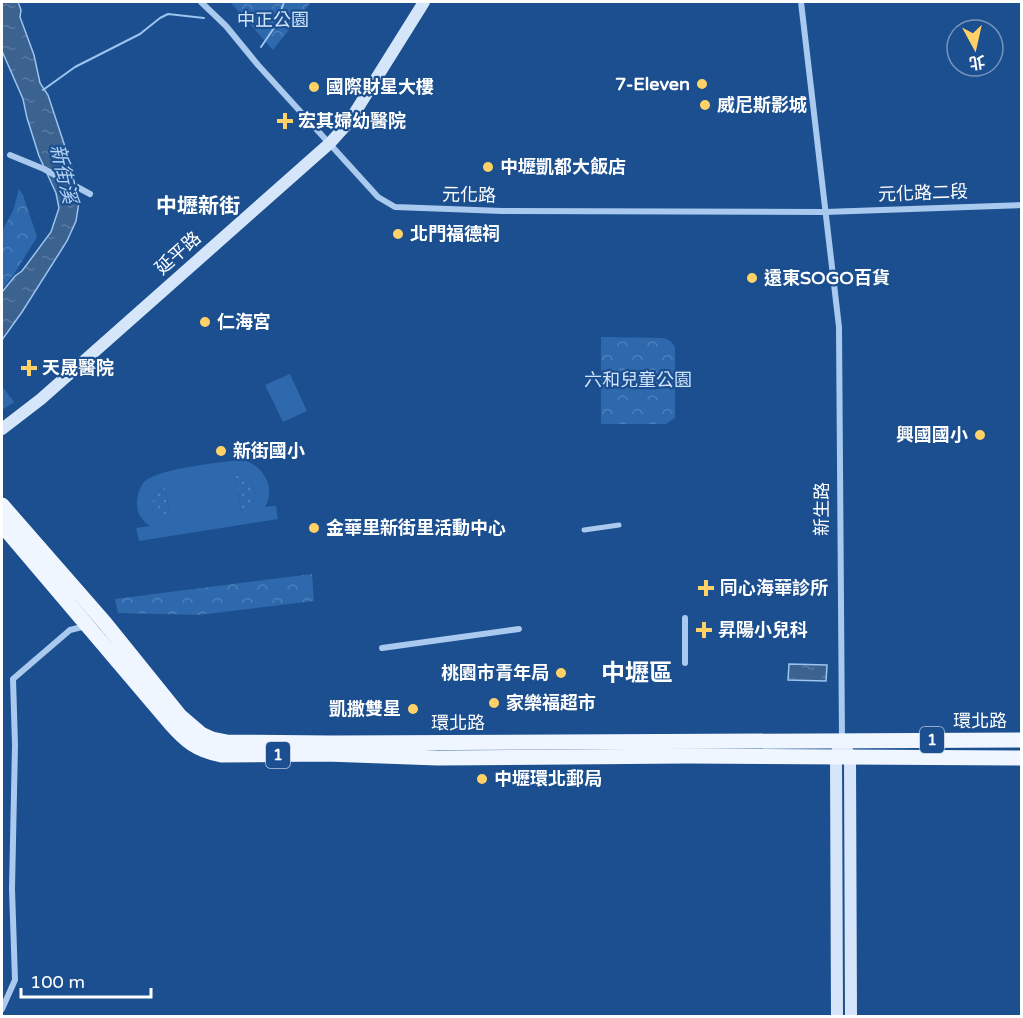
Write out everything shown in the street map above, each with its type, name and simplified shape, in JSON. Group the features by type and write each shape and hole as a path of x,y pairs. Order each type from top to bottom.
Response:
{"main road":[{"name":"延平路","path":"2,429 41,399 330,143 349,122 424,2"},
{"name":"環北路","path":"2,505 105,623 180,716 201,734 212,739 227,742 525,749 687,748 842,740 1022,740"},
{"name":"環北路","path":"2,525 185,740 204,752 252,756 326,754 438,758 525,749"},
{"name":"新生路","path":"842,740 851,1017"},
{"name":"環北路","path":"687,748 843,756 1022,758"},
{"path":"837,1017 843,756"}],"street":[{"name":"元化路","path":"201,2 226,26 258,65 378,196 395,207 502,211 825,212"},
{"name":"新生路","path":"801,2 838,327 842,740"},
{"path":"10,155 44,169 90,194"},
{"name":"元化路二段","path":"825,212 1022,206"},
{"path":"584,530 619,525"},
{"path":"685,618 685,663"},
{"path":"2,1009 15,980 12,889 15,745 13,679 70,630 105,623"},
{"path":"381,648 519,629"}],"green space":[{"name":"中正公園","path":"230,2 311,2 273,50"},
{"path":"19,189 37,237 2,289 2,231 13,211"},
{"name":"六和兒童公園","path":"601,337 663,338 671,342 675,347 675,418 666,424 601,424"},
{"path":"290,374 307,411 283,422 265,385"},
{"path":"2,386 14,402 2,410"},
{"path":"244,460 257,467 266,479 269,492 265,507 276,506 278,519 139,541 136,528 150,526 140,516 137,507 138,494 145,481 177,469","holes":["242,474 253,483 255,498 246,509 241,511 235,475","165,486 171,522 157,516 152,505 154,495"]},
{"path":"242,474 253,483 255,499 241,511 235,475"},
{"path":"165,486 171,522 157,517 152,505 154,495"},
{"path":"312,574 314,601 199,615 118,613 115,599"}],"water":[{"name":"新街溪","path":"2,2 18,2 21,10 20,17 34,55 40,83 48,95 74,174 79,202 76,221 67,241 2,340 2,292 22,271 51,232 59,208 56,193 39,156 23,99 2,51"},
{"path":"789,664 827,665 826,681 788,680"}],"waterway":[{"path":"261,47 276,25 284,2"},
{"path":"43,90 75,67 140,34 168,14 204,18"}],"place":[{"name":"7-Eleven","path":"702,84"},
{"name":"國際財星大樓","path":"314,87"},
{"name":"威尼斯影城","path":"705,105"},
{"name":"宏其婦幼醫院","path":"285,121"},
{"name":"中壢凱都大飯店","path":"488,167"},
{"name":"北門福德祠","path":"398,234"},
{"name":"遠東SOGO百貨","path":"752,278"},
{"name":"仁海宮","path":"205,322"},
{"name":"天晟醫院","path":"29,368"},
{"name":"興國國小","path":"980,435"},
{"name":"新街國小","path":"221,451"},
{"name":"金華里新街里活動中心","path":"314,528"},
{"name":"同心海華診所","path":"706,588"},
{"name":"昇陽小兒科","path":"704,630"},
{"name":"桃園市青年局","path":"561,673"},
{"name":"家樂福超市","path":"494,703"},
{"name":"凱撒雙星","path":"413,709"},
{"name":"中壢環北郵局","path":"482,779"}],"district":[{"name":"中壢新街","path":"198,206"},
{"name":"中壢區","path":"637,673"}]}
